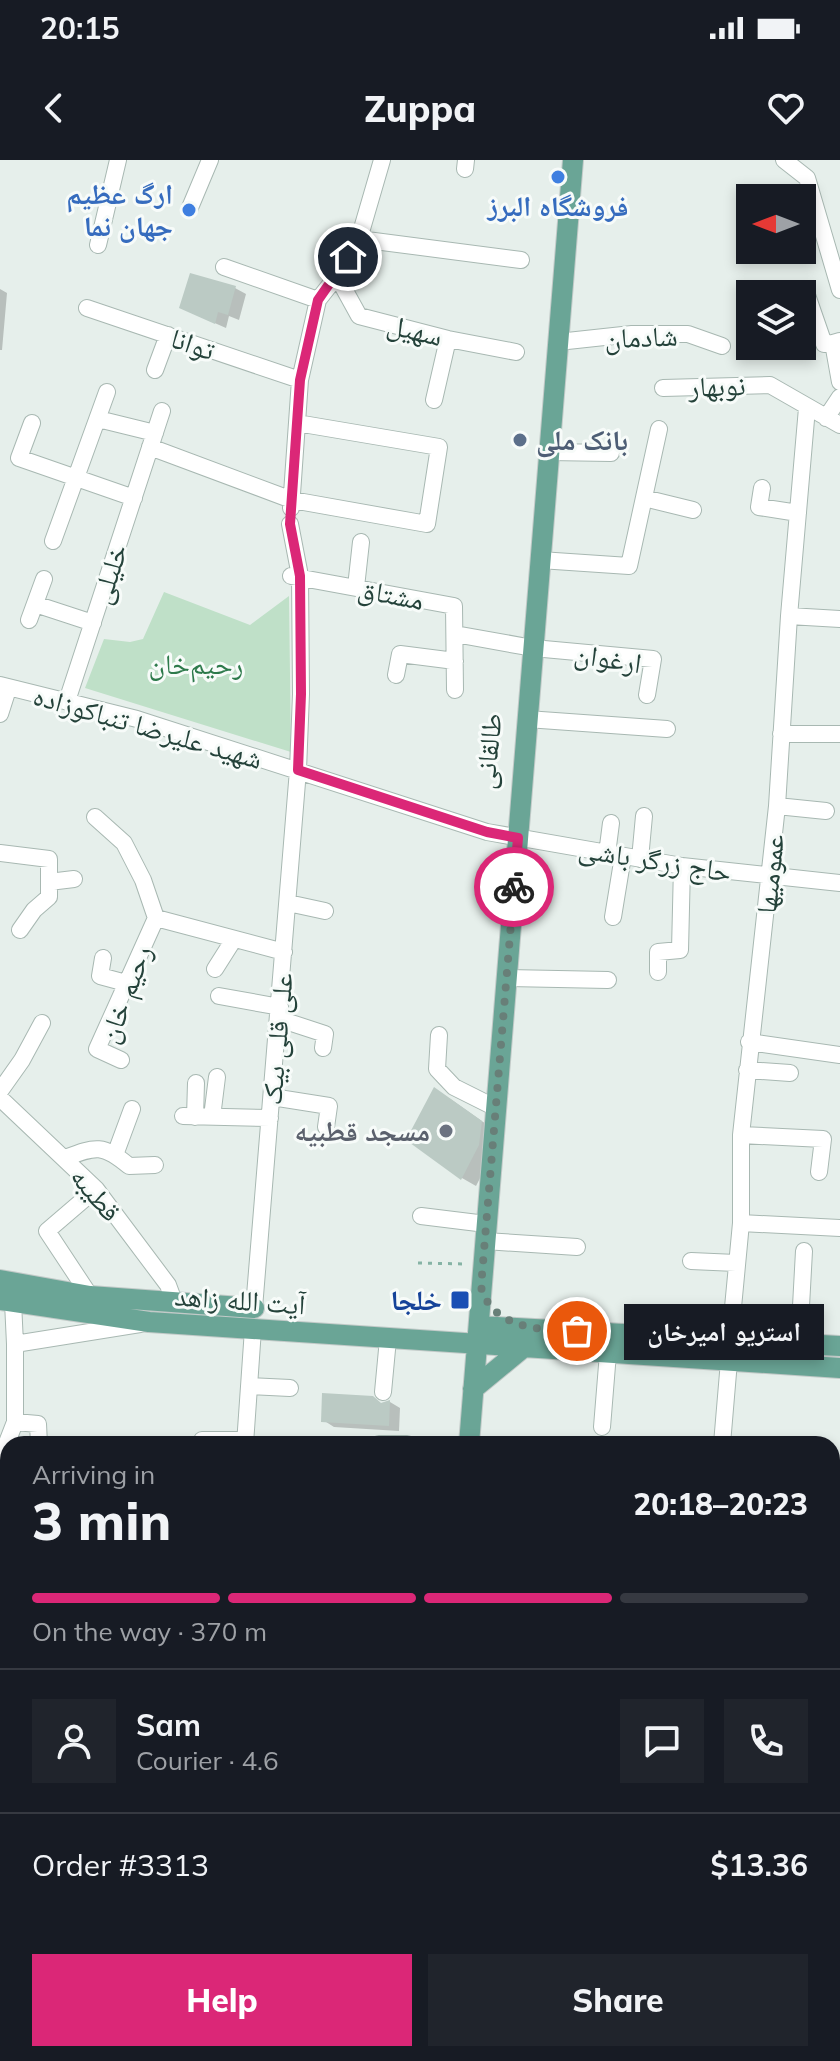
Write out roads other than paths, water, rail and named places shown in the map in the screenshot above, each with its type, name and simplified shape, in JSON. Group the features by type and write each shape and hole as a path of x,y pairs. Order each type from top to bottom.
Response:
{"main road":[{"name":"طالقانی","path":"470,1436 492,1106 506,978 513,837 527,719 530,647 573,160"},
{"name":"آیت الله زاهد","path":"0,1280 90,1296 254,1308"},
{"path":"481,1287 484,1298 524,1337"},
{"name":"آیت الله زاهد","path":"6,1301 149,1322 388,1339 475,1339"},
{"path":"473,1389 524,1337"},
{"path":"475,1339 730,1339 840,1346"},
{"path":"546,1339 608,1353 840,1368"}],"street":[{"path":"98,245 118,160"},
{"path":"189,210 210,160"},
{"path":"224,267 318,300 359,239 382,160"},
{"name":"طالقانی","path":"492,1106 530,647 564,160"},
{"path":"784,160 807,178 835,252 840,290"},
{"path":"359,239 521,260"},
{"name":"سهیل","path":"337,276 359,316 448,339 516,352"},
{"name":"علی قلی بیک","path":"254,1308 298,770 300,612 290,524 300,380 318,300"},
{"name":"توانا","path":"87,308 300,380"},
{"path":"816,321 824,344 836,342 840,382"},
{"name":"شادمان","path":"558,342 632,334 688,334 722,346"},
{"path":"155,370 168,335"},
{"path":"434,400 448,339"},
{"name":"نوبهار","path":"663,388 770,385 807,408"},
{"path":"53,541 107,392"},
{"path":"807,408 833,422 840,397"},
{"name":"عمومیها","path":"730,1339 741,1223 741,1135 777,806 807,408"},
{"name":"خلیلی","path":"67,701 162,411"},
{"path":"98,419 292,500 427,524 439,447 297,423"},
{"path":"32,423 19,458 134,498"},
{"path":"540,560 629,566 659,429"},
{"path":"549,452 611,453"},
{"path":"762,488 759,507 798,513"},
{"path":"644,498 693,510"},
{"path":"356,587 361,542"},
{"name":"مشتاق","path":"296,576 454,606 455,634"},
{"path":"29,620 44,579"},
{"path":"35,604 93,623"},
{"path":"789,616 840,619"},
{"path":"455,690 455,634 530,647"},
{"name":"ارغوان","path":"530,647 653,659 647,695"},
{"path":"396,675 400,654 455,661"},
{"path":"0,714 4,687"},
{"name":"شهید علیرضا تنباکوزاده","path":"4,687 137,719 487,832 513,837"},
{"path":"527,719 667,729"},
{"path":"781,734 840,734"},
{"path":"777,806 826,811"},
{"path":"640,859 644,816"},
{"name":"رحیم خان","path":"95,817 124,843 143,880 156,918 97,1049 121,1060"},
{"path":"611,823 615,855 613,917"},
{"name":"حاج زرگر باشی","path":"513,837 682,866 840,883"},
{"path":"0,853 49,859 49,897 34,910 20,930"},
{"path":"658,972 658,952 680,950 682,866"},
{"path":"49,882 74,879"},
{"path":"288,903 325,911"},
{"name":"رحیم خان","path":"156,918 284,952"},
{"path":"215,969 234,939"},
{"path":"103,958 100,976 126,983"},
{"path":"506,978 608,980"},
{"path":"219,996 279,1013 325,1034 323,1048"},
{"path":"0,1091 22,1060 42,1023"},
{"path":"439,1035 437,1069 454,1087 492,1106"},
{"path":"749,1042 840,1055"},
{"path":"747,1070 790,1073"},
{"path":"212,1117 217,1077"},
{"path":"196,1083 189,1117 270,1118"},
{"path":"272,1097 329,1106 326,1127"},
{"name":"قطیبه","path":"0,1098 96,1189 168,1285 175,1304"},
{"path":"115,1155 132,1109"},
{"path":"741,1135 823,1139 819,1172"},
{"path":"65,1158 93,1148 115,1155 129,1166 155,1165"},
{"path":"90,1296 47,1231 96,1189"},
{"path":"421,1216 577,1247"},
{"path":"741,1223 840,1228"},
{"name":"طالقانی","path":"460,1436 475,1339 475,1264 483,1229"},
{"path":"799,1343 804,1251"},
{"path":"691,1261 736,1263"},
{"path":"6,1301 15,1344 15,1422 10,1436"},
{"path":"15,1344 149,1322"},
{"path":"245,1436 253,1329"},
{"path":"383,1392 388,1339"},
{"path":"602,1427 608,1353"},
{"path":"723,1436 729,1361"},
{"path":"249,1386 290,1388"},
{"path":"15,1422 38,1424 39,1436"}],"place":[{"name":"فروشگاه البرز","path":"558,177"},
{"name":"ارگ عظیم جهان نما","path":"189,210"},
{"name":"بانک ملی","path":"520,440"},
{"name":"مسجد قطبیه","path":"446,1131"},
{"name":"خلجا","path":"460,1300"},
{"name":"استریو امیرخان","path":"577,1331"}],"park label":[{"name":"رحیم‌خان","path":"196,664"}]}
